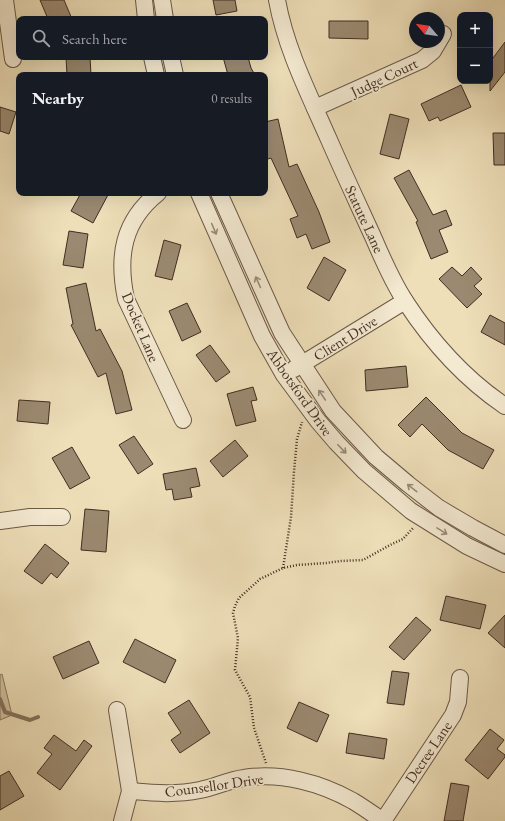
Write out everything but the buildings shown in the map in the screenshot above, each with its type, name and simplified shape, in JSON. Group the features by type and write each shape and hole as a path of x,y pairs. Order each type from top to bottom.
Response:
{"street":[{"path":"5,0 13,59"},
{"path":"144,0 146,16"},
{"path":"162,0 165,16"},
{"name":"Statute Lane","path":"277,0 280,18 289,48 393,280 405,301 425,330 448,356 472,380 505,406"},
{"name":"Judge Court","path":"315,108 422,60 435,48"},
{"path":"153,60 155,72"},
{"path":"172,60 174,72"},
{"name":"Docket Lane","path":"155,196 138,213 129,230 124,246 121,264 122,280 126,298 183,420"},
{"name":"Abbotsford Drive","path":"200,196 262,336 284,375 318,421 336,442 370,476 411,511 467,546 505,564"},
{"name":"Abbotsford Drive","path":"220,196 282,333 332,411 376,457 408,484 439,508 505,545"},
{"name":"Client Drive","path":"284,375 405,301"},
{"path":"0,522 30,517 62,518"},
{"name":"Decree Lane","path":"383,821 453,715 458,702 460,678"},
{"path":"117,710 130,791 122,821"},
{"name":"Counsellor Drive","path":"130,791 163,794 183,793 201,790 243,778 284,778 297,780 331,790 353,801 383,821"}],"path":[{"path":"283,568 291,517 297,439 302,422"},
{"path":"266,764 254,728 250,697 235,670 238,638 234,609 239,598 266,576 283,568 341,560 363,560 390,544 403,539 413,528"}],"shaded area":[{"path":"2,674 12,715 0,720 0,675"}],"waterway":[{"path":"0,699 5,712 30,720 38,717"}]}
